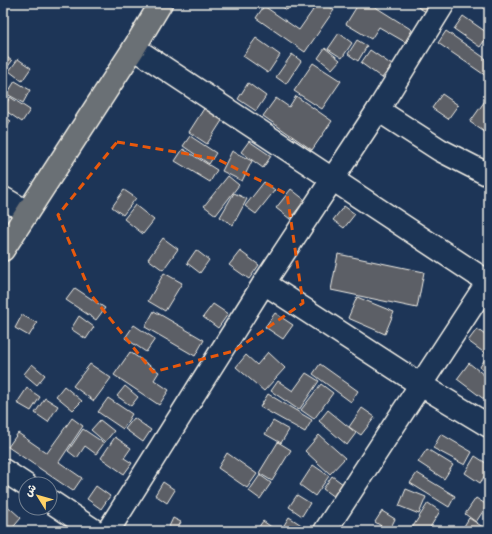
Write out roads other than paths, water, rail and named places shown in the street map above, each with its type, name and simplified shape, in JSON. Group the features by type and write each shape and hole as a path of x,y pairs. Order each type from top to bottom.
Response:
{"main road":[{"path":"3,250 162,3"}],"street":[{"path":"108,531 264,283 378,110 444,3"},
{"path":"134,48 488,281 325,531"},
{"path":"378,110 440,150 489,175"},
{"path":"3,198 27,212"},
{"path":"264,283 421,385 489,426"},
{"path":"3,470 18,480"},
{"path":"58,506 95,531"}]}
